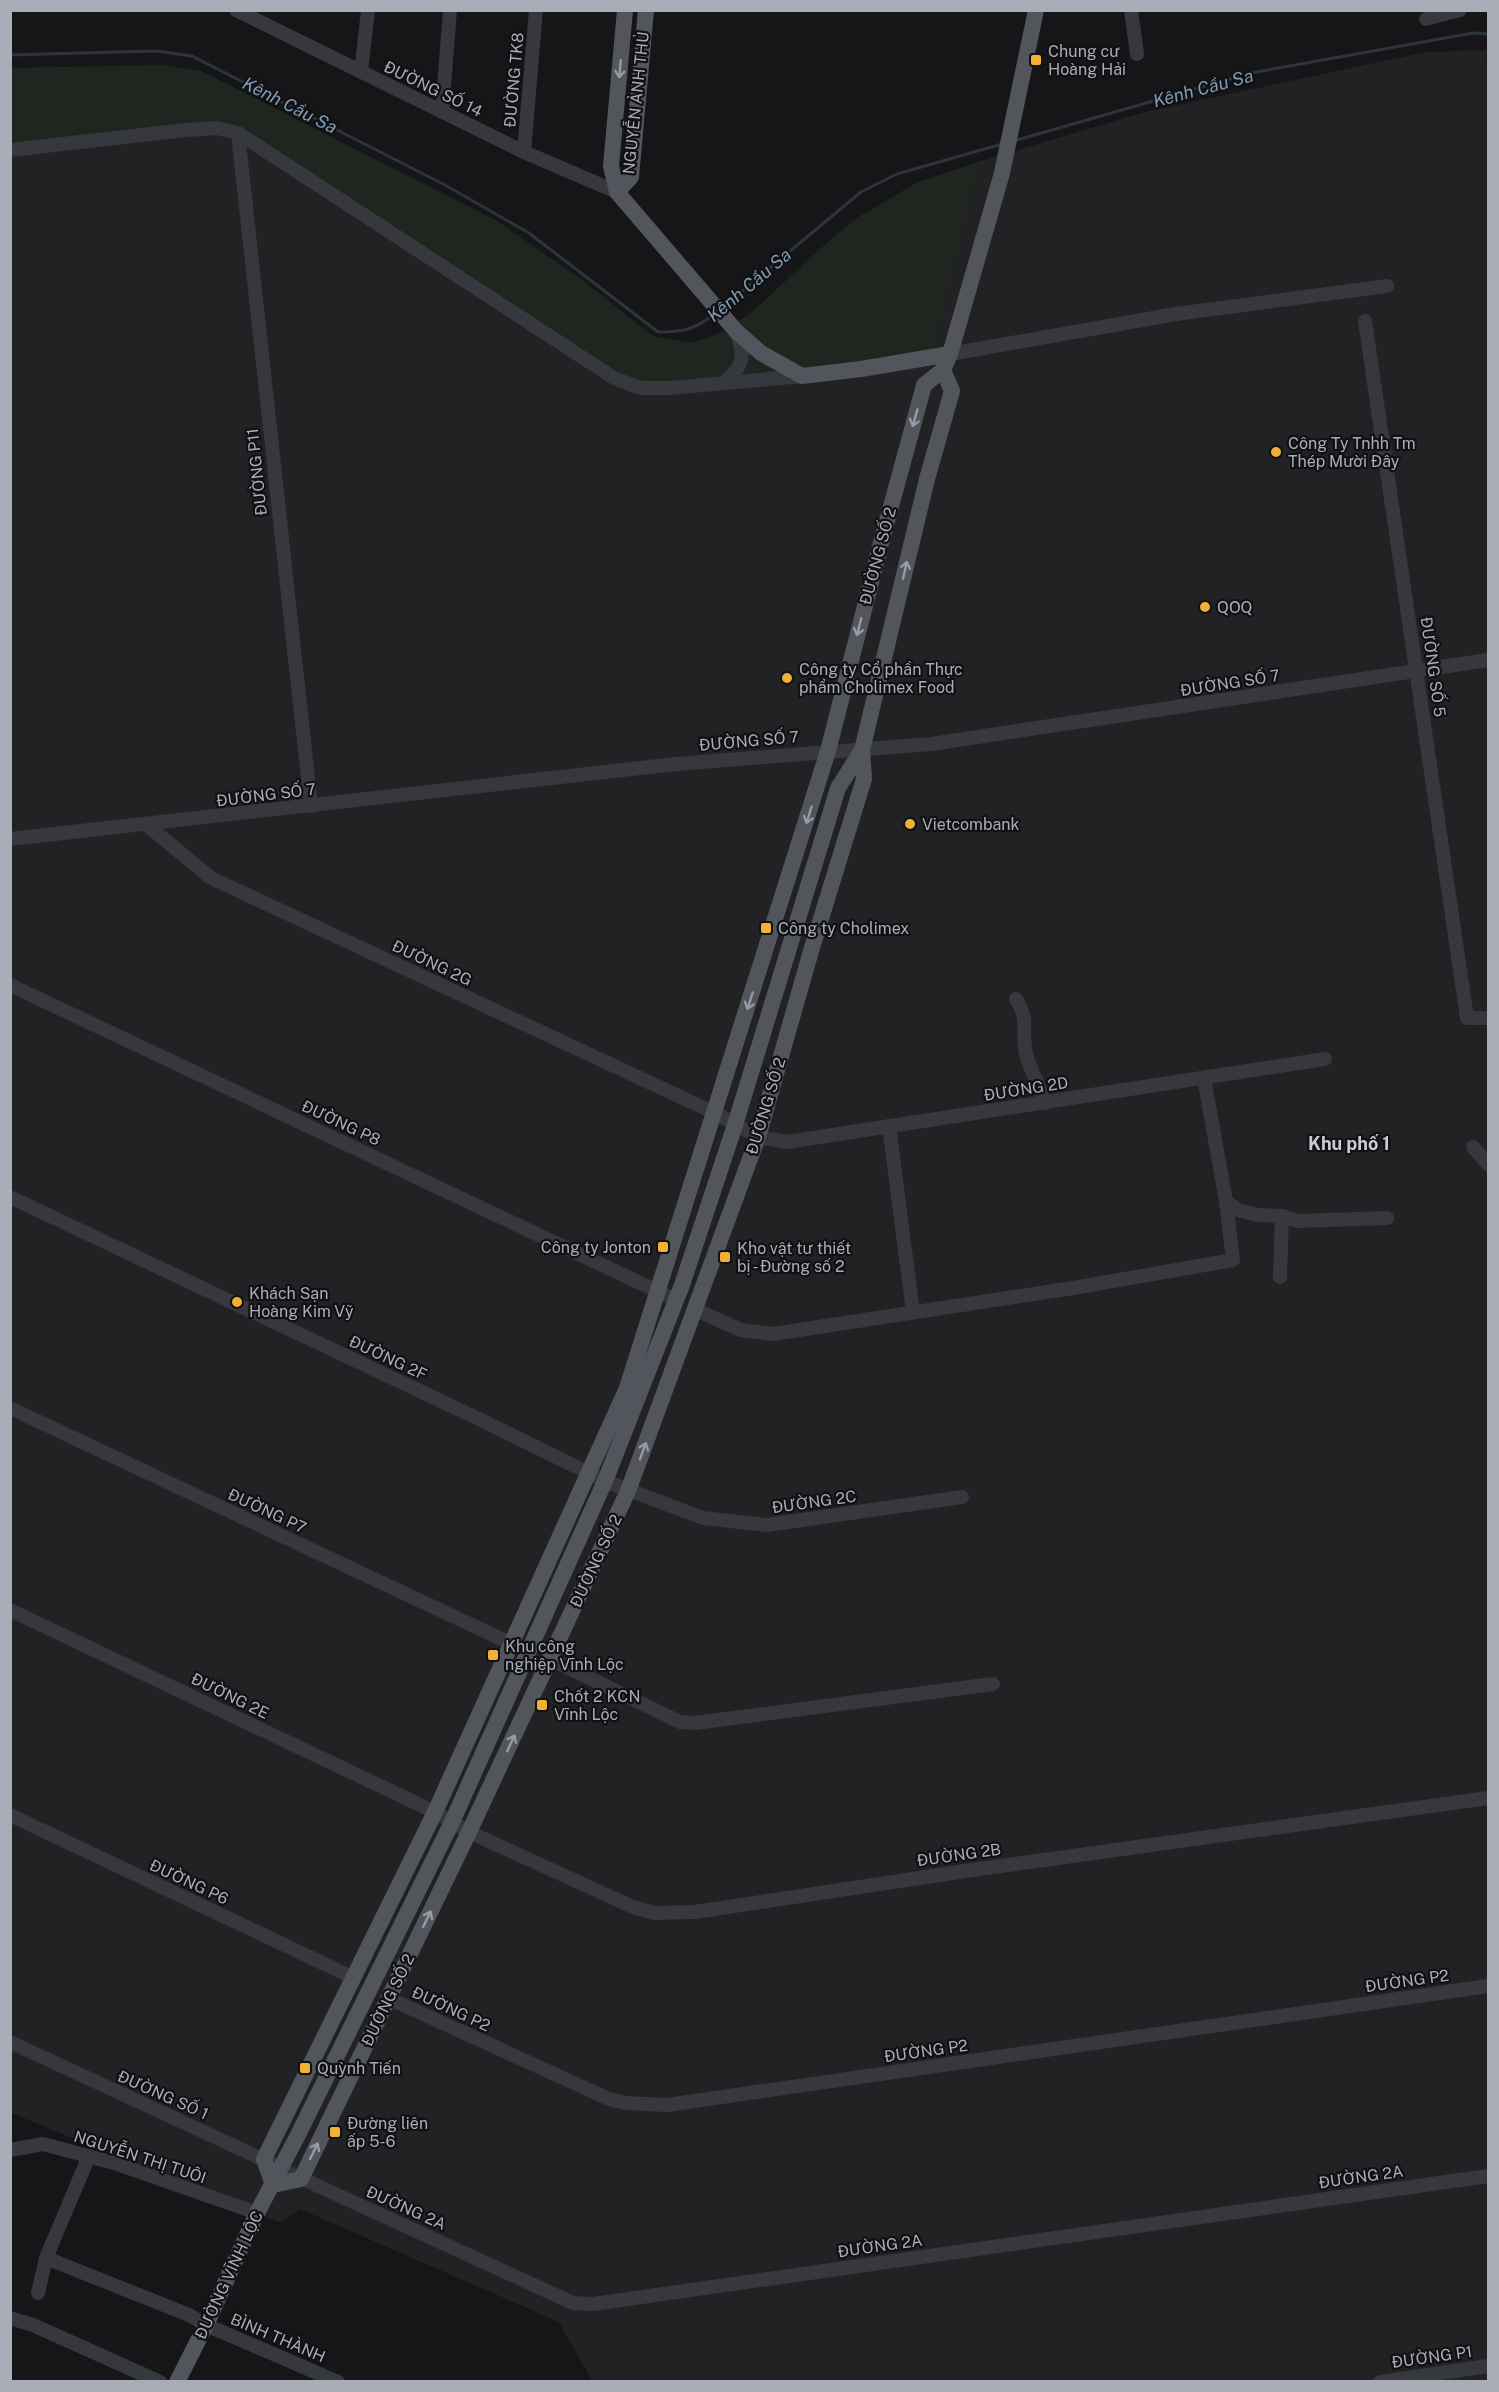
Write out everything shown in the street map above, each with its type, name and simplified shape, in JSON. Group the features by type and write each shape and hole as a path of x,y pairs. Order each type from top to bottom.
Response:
{"main road":[{"name":"NGUYỄN ẢNH THỦ","path":"625,10 611,166 617,192 736,331 761,353 802,376"},
{"name":"NGUYỄN ẢNH THỦ","path":"617,192 631,177 646,10"},
{"name":"ĐƯỜNG SỐ 2","path":"264,2159 435,1812 510,1642 627,1388 828,751 879,547 924,385 943,370 950,354 1002,173 1036,10"},
{"path":"802,376 950,354"},
{"name":"ĐƯỜNG SỐ 2","path":"301,2179 470,1832 628,1491 758,1137 811,951 864,779 862,750 927,479 952,391 943,370"},
{"name":"ĐƯỜNG SỐ 2","path":"280,2168 452,1822 605,1481 676,1300 735,1125 838,788 862,750"},
{"name":"ĐƯỜNG SỐ 2","path":"828,751 838,788"},
{"path":"264,2159 273,2185 301,2179"},
{"name":"ĐƯỜNG VĨNH LỘC","path":"177,2382 280,2168"}],"street":[{"name":"ĐƯỜNG SỐ 14","path":"236,10 524,152 617,192"},
{"path":"361,72 368,10"},
{"path":"442,112 450,10"},
{"name":"ĐƯỜNG TK8","path":"524,152 536,10"},
{"path":"1131,10 1137,54"},
{"path":"1426,19 1460,10"},
{"path":"10,150 217,128 238,134 614,378 640,388 670,388 802,376"},
{"name":"ĐƯỜNG P11","path":"238,134 311,806"},
{"path":"950,354 1176,314 1387,286"},
{"name":"ĐƯỜNG SỐ 5","path":"1365,321 1467,1018 1488,1018"},
{"path":"725,382 736,371 742,360 742,347 736,331"},
{"path":"754,379 762,367 761,353"},
{"name":"ĐƯỜNG SỐ 7","path":"10,838 147,825 676,764 931,744 1488,660"},
{"name":"ĐƯỜNG 2G","path":"147,825 211,878 715,1113 735,1125"},
{"name":"ĐƯỜNG P8","path":"10,985 676,1300"},
{"path":"1016,999 1025,1015 1023,1039 1026,1056 1045,1102"},
{"name":"ĐƯỜNG 2D","path":"735,1125 758,1137 787,1142 1325,1059"},
{"path":"694,1309 741,1330 773,1334 1233,1260 1226,1201 1204,1078"},
{"path":"889,1126 913,1312"},
{"path":"1473,1147 1488,1164"},
{"name":"ĐƯỜNG 2F","path":"10,1197 605,1481"},
{"path":"1226,1201 1238,1210 1257,1215 1282,1216 1298,1221 1387,1218"},
{"path":"1280,1277 1282,1216"},
{"name":"ĐƯỜNG P7","path":"10,1408 510,1642"},
{"name":"ĐƯỜNG 2C","path":"605,1481 703,1518 767,1525 962,1497"},
{"name":"ĐƯỜNG 2E","path":"10,1610 452,1822"},
{"path":"550,1659 680,1722 695,1723 993,1683"},
{"name":"ĐƯỜNG 2B","path":"452,1822 633,1907 654,1913 675,1914 1488,1798"},
{"name":"ĐƯỜNG P6","path":"10,1815 354,1978"},
{"name":"ĐƯỜNG P2","path":"388,1998 609,2099 625,2103 667,2105 1488,1986"},
{"name":"ĐƯỜNG SỐ 1","path":"10,2042 264,2159 301,2179"},
{"name":"NGUYỄN THỊ TUÔI","path":"10,2150 43,2144 114,2163 257,2213"},
{"path":"38,2293 46,2258 89,2157"},
{"name":"ĐƯỜNG 2A","path":"301,2179 573,2303 593,2304 1488,2176"},
{"name":"BÌNH THÀNH","path":"46,2258 189,2315 206,2325 338,2382"},
{"path":"10,2318 33,2325 160,2382"},
{"name":"ĐƯỜNG P1","path":"1380,2382 1453,2377 1488,2366"}],"shaded area":[{"name":"Khu công nghiệp Vĩnh Lộc","path":"1486,50 1488,76 1488,2381 592,2381 559,2322 300,2209 281,2223 11,2113 11,68 165,65 201,71 497,221 581,279 654,337 692,343 718,334 750,314 831,239 860,216 916,183 1145,112 1426,52"},
{"path":"165,65 201,71 497,221 581,279 654,337 692,343 718,334 750,314 831,239 861,216 916,183 978,162 931,354 651,385 620,375 240,127 221,120 11,144 11,68"}],"waterway":[{"name":"Kênh Cầu Sa","path":"1014,141 1251,73 1473,33 1488,34"},
{"name":"Kênh Cầu Sa","path":"10,55 156,51 192,56 445,185 529,233 658,332 687,329 713,315"},
{"name":"Kênh Cầu Sa","path":"723,307 861,192 897,174 1002,144"}],"place":[{"name":"Chung cư Hoàng Hải","path":"1036,60"},
{"name":"Công Ty Tnhh Tm Thép Mười Đây","path":"1276,452"},
{"name":"QOQ","path":"1205,607"},
{"name":"Công ty Cổ phần Thực phẩm Cholimex Food","path":"787,678"},
{"name":"Vietcombank","path":"910,824"},
{"name":"Công ty Cholimex","path":"766,928"},
{"name":"Công ty Jonton","path":"663,1247"},
{"name":"Kho vật tư thiết bị - Đường số 2","path":"725,1257"},
{"name":"Khách Sạn Hoàng Kim Vỹ","path":"237,1302"},
{"name":"Khu công nghiệp Vĩnh Lộc","path":"493,1655"},
{"name":"Chốt 2 KCN Vĩnh Lộc","path":"542,1705"},
{"name":"Quỳnh Tiến","path":"305,2068"},
{"name":"Đường liên ấp 5-6","path":"335,2132"}],"district":[{"name":"Khu phố 1","path":"1349,1143"}]}
